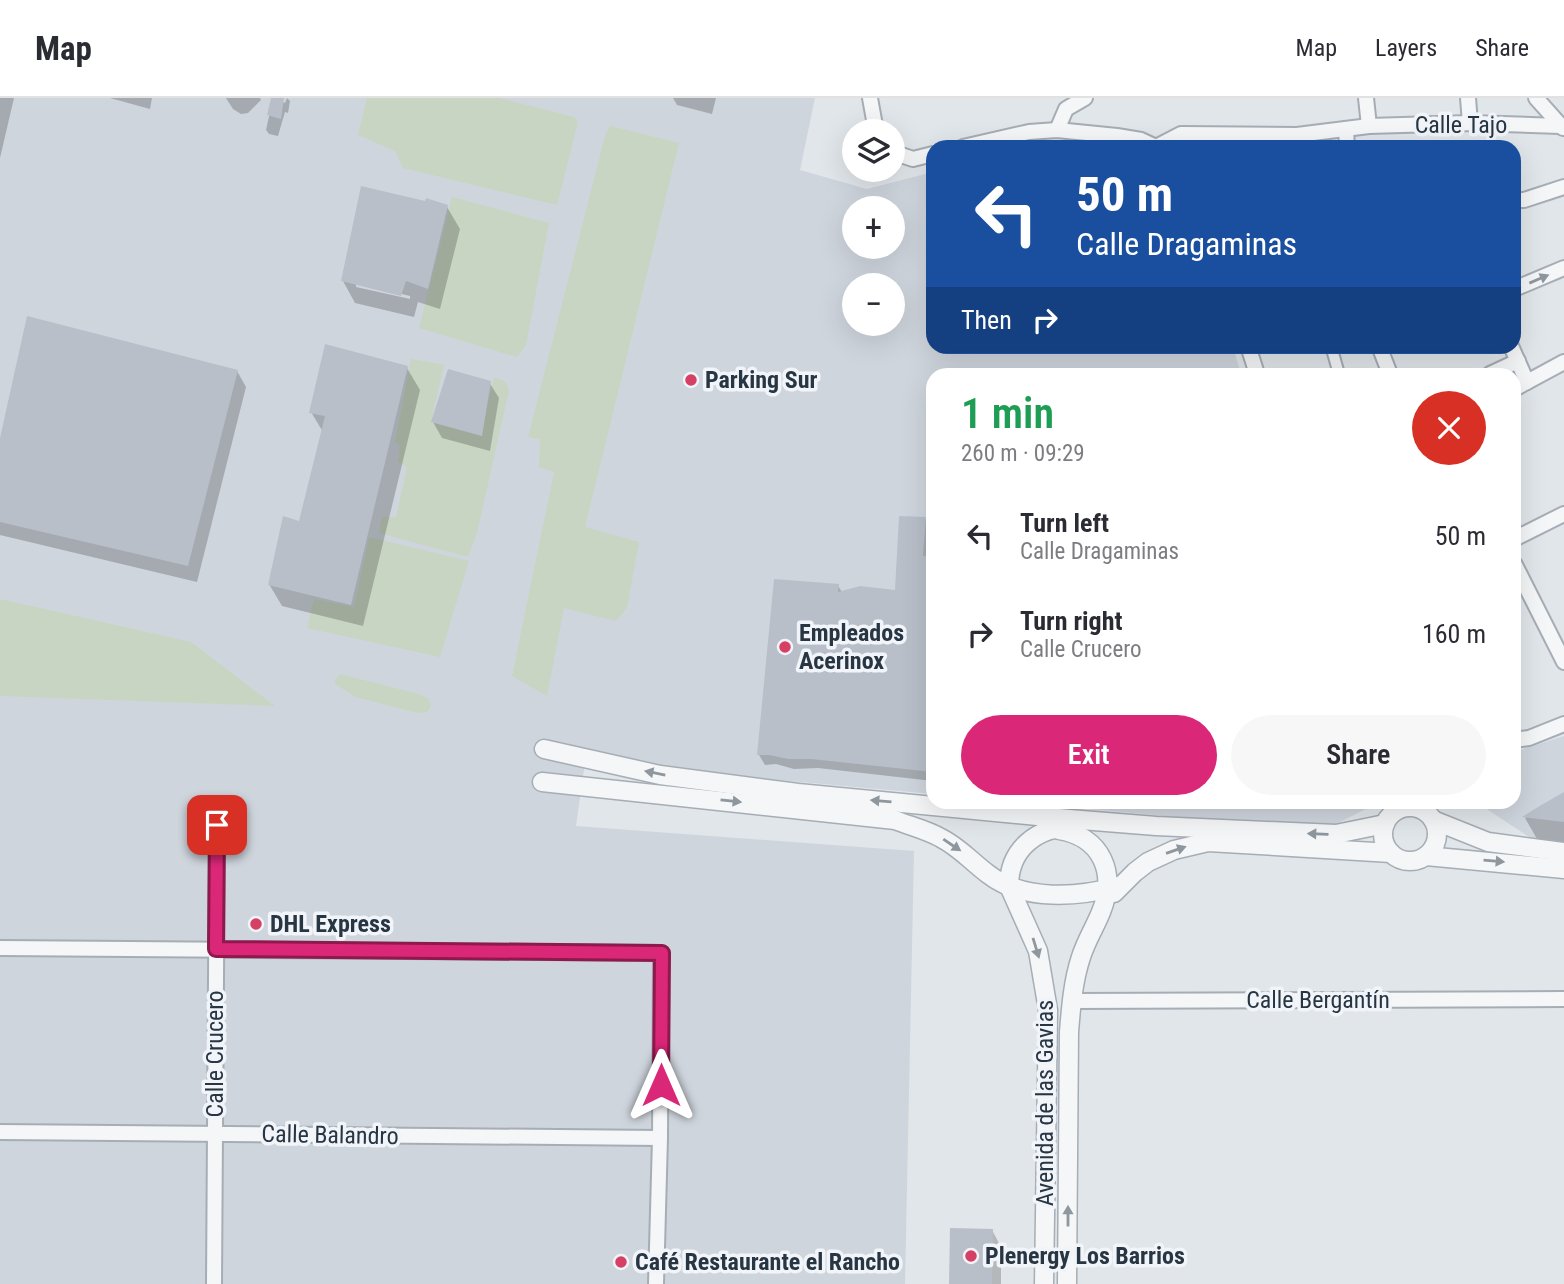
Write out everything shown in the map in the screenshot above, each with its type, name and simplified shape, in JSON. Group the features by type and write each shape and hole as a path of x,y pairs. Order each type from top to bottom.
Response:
{"street":[{"path":"870,98 874,119"},
{"path":"1057,130 1066,109 1085,98"},
{"path":"1366,98 1369,126"},
{"path":"1468,98 1470,123"},
{"path":"1541,100 1562,127"},
{"name":"Calle Tajo","path":"1169,140 1181,134 1297,135 1369,126 1470,123 1562,127"},
{"path":"1346,128 1347,140"},
{"path":"994,140 1029,132 1057,130 1141,140"},
{"path":"905,156 913,159 926,156"},
{"path":"1521,200 1564,187"},
{"path":"1521,286 1564,268"},
{"path":"1515,354 1527,382"},
{"path":"1503,368 1518,361"},
{"path":"1521,385 1564,362"},
{"path":"1521,536 1564,514"},
{"path":"1521,577 1564,662"},
{"path":"1521,739 1564,724"},
{"path":"544,748 660,775 798,793 926,805"},
{"path":"542,782 895,820 939,836 959,849 990,876 1009,886 1040,893 1065,894 1113,888 1148,862 1174,850 1209,842 1391,853 1404,860 1419,860 1426,856 1437,839 1436,826 1428,811"},
{"path":"917,804 926,808"},
{"path":"929,809 971,819 1052,828 1081,835 1096,848 1113,888"},
{"path":"968,809 1201,828 1336,834 1385,824"},
{"path":"1391,853 1384,839 1385,824 1397,809"},
{"path":"1428,811 1488,842 1564,852"},
{"name":"Calle Crucero","path":"214,1284 217,825"},
{"path":"1009,886 1012,864 1019,850 1032,837 1052,828 1071,827 1153,834 1201,828"},
{"path":"1426,856 1564,869"},
{"name":"Avenida de las Gavias","path":"1009,886 1038,951 1048,1010 1044,1284"},
{"name":"Avenida de las Gavias","path":"1068,1284 1069,1032 1072,1001 1081,958 1113,888"},
{"path":"0,948 662,953 656,1284"},
{"name":"Calle Bergantín","path":"1072,1001 1564,999"},
{"name":"Calle Balandro","path":"0,1132 660,1138"}],"shaded area":[{"path":"0,98 815,98 800,170 867,189 905,182 905,179 926,174 926,354 1235,354 1239,368 926,368 926,793 744,777 586,755 576,826 914,851 905,1284 0,1284"},
{"path":"1564,736 1564,860 1487,809 1521,809 1521,750"},
{"path":"1089,809 1366,809 1332,826 1252,824"}],"green space":[{"path":"367,98 499,98 574,117 578,122 557,205 403,168 395,151 358,135"},
{"path":"611,126 679,143 585,527 639,542 627,608 616,621 564,608 547,696 512,676 554,472 539,467 540,439 528,437 606,132"},
{"path":"452,197 549,223 526,345 517,357 419,328"},
{"path":"411,359 444,365 431,422 481,436 494,377 506,382 509,391 477,533 468,557 379,533 382,517 396,517 407,467 398,462 400,446 395,442"},
{"path":"369,537 469,561 440,657 307,628 314,599 354,607"},
{"path":"0,599 191,642 275,706 0,696"},
{"path":"340,674 419,694 429,699 431,706 427,712 417,713 356,697 335,684"}],"building":[{"path":"271,98 284,98 281,119 267,115"},
{"path":"361,186 425,201 426,198 448,205 428,289 406,281 401,296 341,281"},
{"path":"27,316 238,370 188,566 0,522 0,438"},
{"path":"325,344 408,366 351,605 268,585 283,516 299,521 325,416 309,413"},
{"path":"448,369 491,381 482,436 431,422"},
{"path":"899,516 926,517 923,556 926,556 926,771 757,755 774,579 839,584 838,592 860,586 895,590"},
{"path":"1564,792 1564,822 1522,817 1538,807"},
{"name":"Plenergy Los Barrios","path":"950,1228 993,1229 992,1284 949,1284"}],"place":[{"name":"Parking Sur","path":"691,380"},
{"name":"Empleados Acerinox","path":"785,647"},
{"name":"DHL Express","path":"256,924"},
{"name":"Plenergy Los Barrios","path":"971,1256"},
{"name":"Café Restaurante el Rancho","path":"621,1262"}],"route":[{"path":"217,825 216,949 662,953 661,1085"}]}
